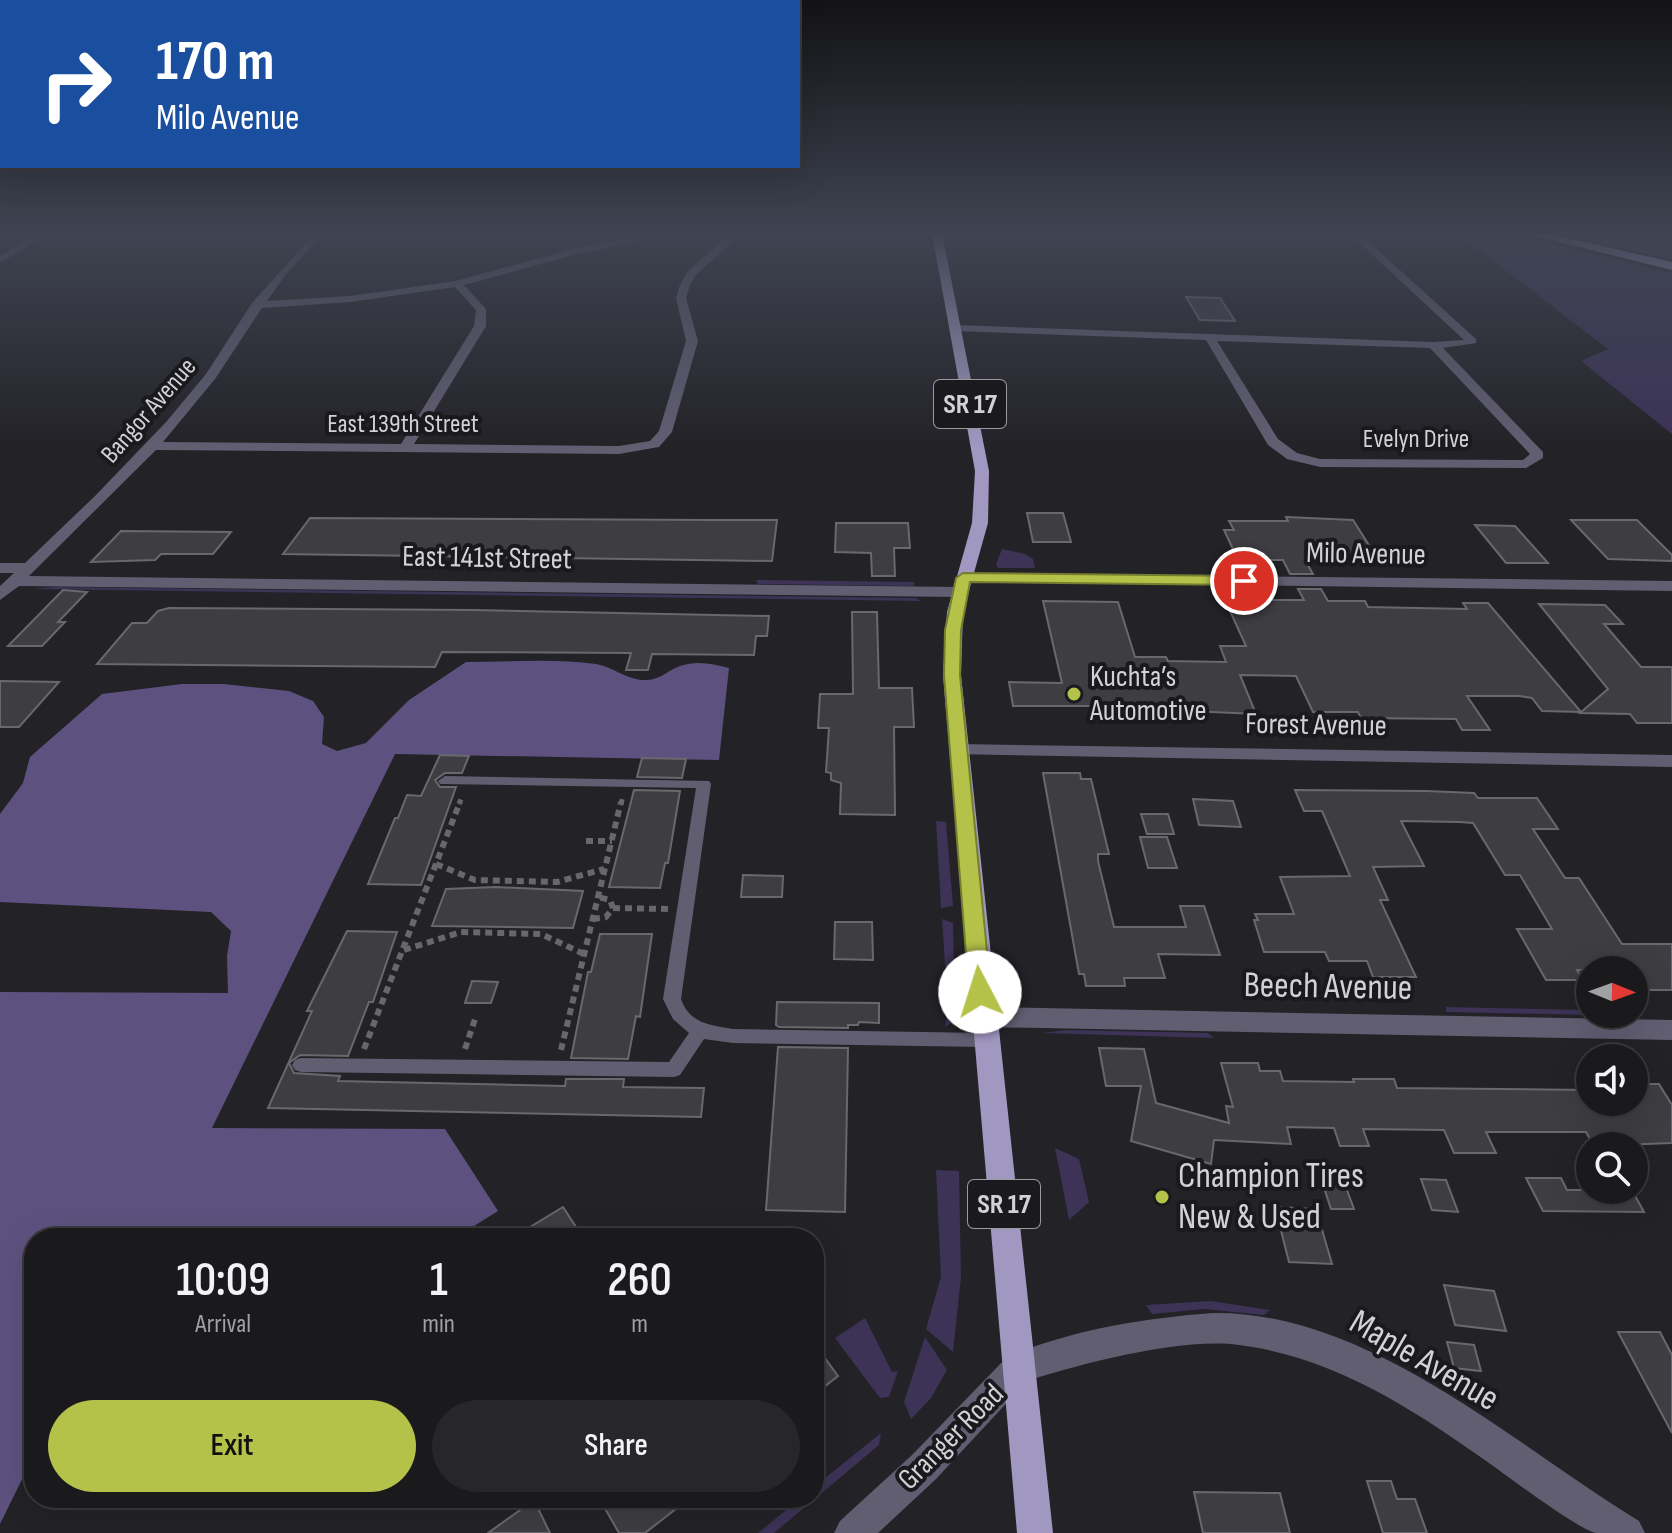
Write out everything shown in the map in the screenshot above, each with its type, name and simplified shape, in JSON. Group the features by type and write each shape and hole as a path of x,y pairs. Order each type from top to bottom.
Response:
{"main road":[{"name":"Granger Road","path":"951,305 983,490 980,523 961,585 952,661 1018,1368"},
{"name":"SR 17","path":"1018,1368 1035,1533"}],"street":[{"path":"256,305 263,305"},
{"name":"Bangor Avenue","path":"0,595 98,503 195,398 256,305"},
{"path":"405,448 480,326 481,309 477,305"},
{"name":"East 139th Street","path":"150,446 619,450 654,444 665,432 692,341 683,305"},
{"path":"956,328 1433,345 1472,341 1432,305"},
{"name":"Evelyn Drive","path":"1210,338 1273,442 1292,456 1320,463 1526,464 1538,455 1433,345"},
{"path":"0,568 28,568"},
{"name":"East 141st Street","path":"15,581 961,585"},
{"name":"Milo Avenue","path":"961,585 1672,586"},
{"name":"Forest Avenue","path":"959,750 1672,761"},
{"name":"Beech Avenue","path":"984,1028 1672,1030"},
{"name":"Maple Avenue","path":"1018,1368 1074,1349 1178,1331 1238,1329 1283,1336 1323,1349 1381,1375 1584,1509 1627,1533"},
{"name":"Granger Road","path":"852,1533 920,1471 1018,1368"}],"lane":[{"path":"445,781 704,784 672,999 675,1011 700,1031 733,1036 984,1028"},
{"path":"301,1065 674,1070 700,1031"}],"path":[{"path":"358,1066 469,781"},
{"path":"556,1069 626,783"},
{"path":"586,841 612,841"},
{"path":"436,864 475,880 557,882 605,869"},
{"path":"598,897 610,900 613,908"},
{"path":"613,908 685,909"},
{"path":"593,919 606,917 613,908"},
{"path":"403,950 461,932 541,934 584,954"},
{"path":"460,1068 475,1019"}],"shaded area":[{"path":"1550,305 1672,305 1672,434 1581,361 1608,349"},
{"path":"1002,549 1025,554 1033,559 1035,568 998,568 996,564"},
{"path":"756,580 914,582 914,586 758,584"},
{"path":"32,589 915,598 922,601"},
{"path":"466,662 580,662 602,665 641,680 654,679 693,663 729,668 719,760 395,754 212,1128 445,1129 498,1211 471,1228 24,1228 24,1475 0,1524 0,992 228,993 227,956 231,931 211,912 0,902 0,814 23,783 30,757 102,694 182,684 223,684 289,691 313,701 324,717 322,744 337,751 366,743 409,700"},
{"path":"936,821 946,822 953,906 941,908"},
{"path":"942,919 953,923 955,1021 945,1027 948,1008"},
{"path":"1446,1007 1576,1010 1576,1015 1446,1012"},
{"path":"1066,1030 1208,1033 1214,1038 1042,1033"},
{"path":"1055,1148 1079,1159 1089,1202 1069,1220"},
{"path":"936,1170 959,1171 961,1277 953,1352 926,1329 941,1277"},
{"path":"1211,1301 1270,1310 1264,1315 1204,1309 1152,1314 1146,1305"},
{"path":"865,1318 892,1372 898,1371 889,1397 880,1398 835,1338"},
{"path":"925,1337 947,1370 931,1398 911,1419 904,1402"},
{"path":"881,1433 879,1445 824,1491 824,1479"},
{"path":"789,1508 804,1508 774,1533 758,1533"}],"building":[{"path":"1191,305 1224,305 1235,321 1200,320"},
{"path":"1027,513 1063,513 1071,542 1033,542"},
{"path":"1286,517 1353,520 1379,561 1305,560 1313,574 1290,574 1283,560 1238,560 1224,530 1234,530 1229,521 1288,521"},
{"path":"310,518 777,520 772,561 283,554"},
{"path":"1571,520 1637,520 1672,555 1672,561 1608,559"},
{"path":"836,523 908,523 910,548 894,548 895,576 872,576 871,553 835,552"},
{"path":"1475,525 1515,526 1548,563 1506,563"},
{"path":"121,531 231,532 213,554 161,554 155,560 91,562"},
{"path":"1298,589 1321,589 1328,601 1365,601 1368,607 1467,609 1463,603 1488,603 1581,712 1542,711 1532,698 1519,696 1467,696 1490,730 1462,730 1456,719 1361,718 1358,712 1313,712 1296,676 1240,675 1256,714 1145,709 1146,713 1102,713 1096,706 1013,706 1009,682 1062,683 1043,601 1118,602 1135,657 1226,662 1220,646 1246,646 1225,600 1304,600"},
{"path":"63,590 87,592 58,622 65,622 42,646 8,646"},
{"path":"1539,604 1605,605 1623,624 1604,624 1641,667 1672,667 1672,723 1637,723 1630,714 1580,713 1608,689"},
{"path":"169,608 769,616 767,636 756,636 754,655 652,654 648,670 626,670 631,653 442,652 435,667 97,664 132,623 147,623 158,611"},
{"path":"852,612 877,612 879,688 912,688 914,727 894,727 895,815 840,814 841,783 831,780 831,773 826,772 829,728 818,728 820,694 853,694"},
{"path":"0,681 59,682 19,727 0,727"},
{"path":"440,755 469,756 462,773 445,773 435,780 440,787 456,787 421,885 368,884 407,795 421,796"},
{"path":"642,758 686,759 682,778 637,777"},
{"path":"1043,773 1080,773 1081,779 1091,779 1109,854 1098,854 1098,861 1114,927 1186,927 1180,906 1204,906 1220,955 1158,954 1165,978 1124,978 1125,986 1086,986 1084,974 1079,974"},
{"path":"634,790 680,791 668,863 665,863 660,888 609,887"},
{"path":"1295,790 1426,791 1474,793 1478,798 1537,798 1558,829 1533,829 1565,878 1579,878 1622,944 1672,944 1672,990 1648,990 1648,956 1576,956 1576,980 1546,980 1517,929 1552,929 1520,875 1505,875 1473,823 1401,821 1424,866 1373,867 1388,900 1380,900 1416,977 1373,977 1367,961 1329,961 1325,952 1264,952 1255,914 1294,914 1280,877 1350,876 1322,811 1304,811"},
{"path":"1193,799 1233,801 1241,827 1199,825"},
{"path":"1141,814 1168,814 1174,834 1147,834"},
{"path":"1140,837 1167,837 1177,868 1148,868"},
{"path":"743,875 783,876 782,897 741,897"},
{"path":"496,887 583,891 573,928 432,926 446,889"},
{"path":"835,922 872,922 873,960 834,959"},
{"path":"347,931 397,932 373,1002 369,1002 348,1056 300,1055 289,1063 294,1073 340,1076 338,1081 565,1086 566,1079 624,1079 623,1087 704,1088 701,1117 268,1108 312,1011 307,1011"},
{"path":"600,934 652,934 640,1017 636,1016 628,1059 571,1058 588,972 591,972"},
{"path":"472,981 498,982 491,1003 465,1003"},
{"path":"777,1002 879,1003 879,1023 859,1022 858,1025 848,1025 848,1028 779,1027 776,1025"},
{"path":"778,1047 848,1048 845,1212 766,1210"},
{"path":"1099,1048 1144,1049 1156,1103 1229,1123 1226,1106 1233,1107 1221,1063 1258,1063 1260,1071 1280,1071 1283,1081 1394,1079 1397,1088 1576,1090 1576,1116 1648,1116 1648,1084 1659,1084 1672,1105 1672,1143 1648,1144 1648,1132 1486,1132 1496,1153 1454,1153 1444,1130 1363,1129 1369,1146 1340,1146 1334,1128 1287,1127 1291,1144 1214,1140 1211,1164 1131,1141 1141,1086 1106,1086"},
{"path":"1526,1178 1561,1178 1567,1190 1576,1190 1576,1204 1640,1204 1644,1212 1543,1211"},
{"path":"1421,1179 1446,1180 1458,1212 1432,1210"},
{"path":"1322,1182 1344,1182 1354,1209 1331,1209"},
{"path":"563,1207 577,1228 528,1228"},
{"path":"1275,1207 1316,1209 1332,1264 1289,1262"},
{"path":"1444,1285 1494,1291 1506,1331 1455,1325"},
{"path":"1618,1332 1660,1332 1672,1355 1672,1433"},
{"path":"1447,1342 1474,1345 1481,1371 1454,1368"},
{"path":"824,1357 838,1376 824,1387"},
{"path":"1367,1481 1391,1481 1397,1499 1415,1499 1427,1533 1383,1533"},
{"path":"1194,1492 1280,1493 1290,1533 1203,1533"},
{"path":"523,1508 538,1508 550,1533 488,1533"},
{"path":"605,1508 677,1508 645,1533 619,1533"}],"place":[{"name":"Kuchta’s Automotive","path":"1074,694"},
{"name":"Champion Tires New & Used","path":"1162,1197"}],"route":[{"path":"980,992 952,675 955,612 963,578 1244,581"}]}
